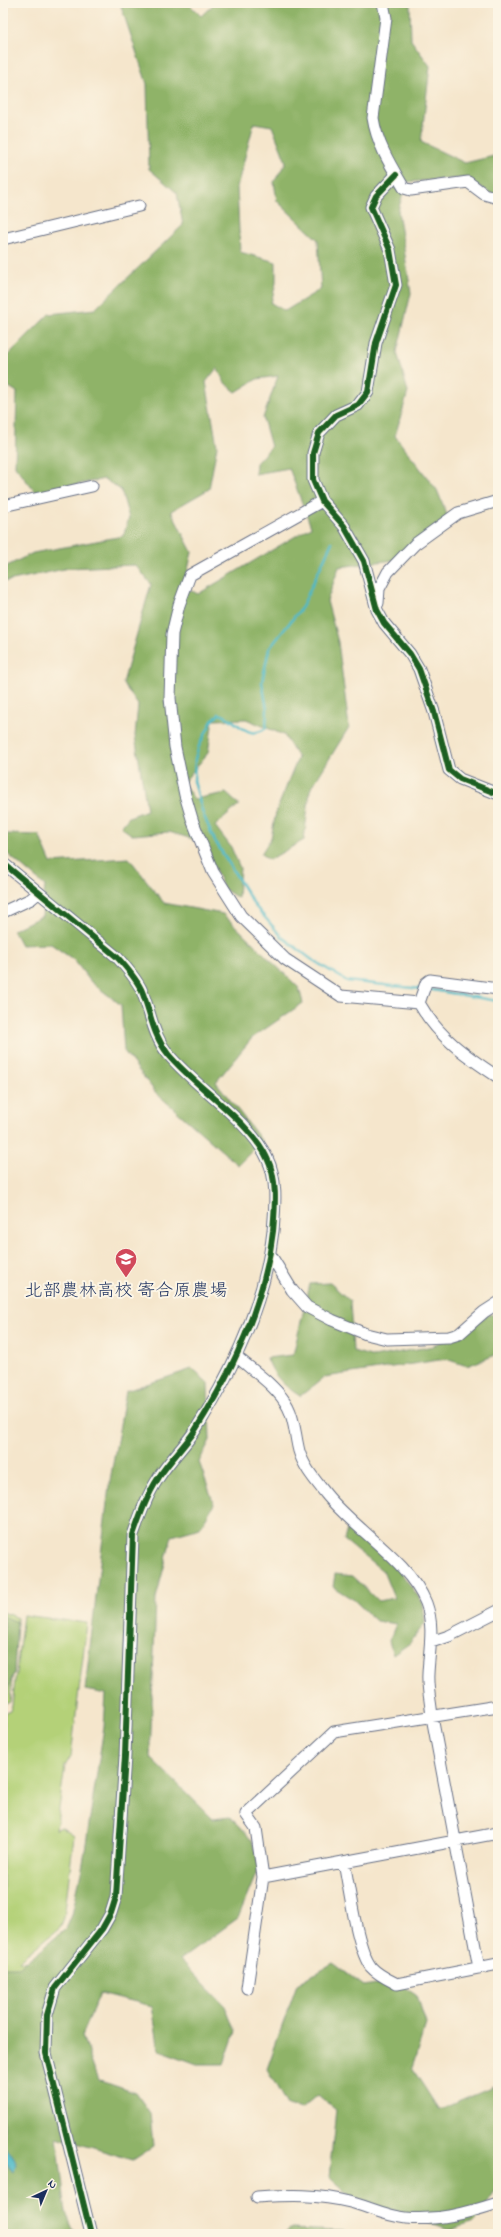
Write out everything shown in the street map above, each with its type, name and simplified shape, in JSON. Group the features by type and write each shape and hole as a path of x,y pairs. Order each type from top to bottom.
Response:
{"street":[{"path":"383,3 386,18 373,118 383,150 396,175 404,188 411,190 468,182 484,194 498,198"},
{"path":"396,175 376,196 371,207 390,250 396,285 376,343 368,392 358,405 336,415 319,433 313,453 312,470 314,485 322,501 344,526 364,561 377,610 384,623 410,654 419,669 434,712 449,770 460,779 498,794"},
{"path":"3,238 140,206"},
{"path":"3,506 92,486"},
{"path":"322,501 190,575 179,605 172,634 170,698 175,747 185,794 196,829 213,872 241,916 285,959 342,996 419,1003"},
{"path":"377,610 379,589 388,572 415,544 458,513 498,501"},
{"path":"3,863 117,957 129,970 141,989 153,1030 167,1053 184,1072 235,1118 258,1142 272,1169 275,1208 270,1254 262,1288 236,1356 218,1393 196,1429 159,1477 143,1506 133,1535 125,1756 116,1897 111,1913 102,1929 55,1988 46,2015 46,2053 91,2234"},
{"path":"3,912 31,899 38,892"},
{"path":"498,989 430,980 426,984 419,1003 428,1020 443,1037 498,1077"},
{"path":"270,1254 292,1290 307,1307 339,1323 366,1334 386,1339 449,1337 459,1334 484,1312 498,1303"},
{"path":"236,1356 274,1390 288,1406 304,1463 328,1496 406,1572 426,1602 431,1620 428,1676 432,1716 456,1840 478,1968"},
{"path":"431,1642 449,1636 498,1611"},
{"path":"247,1988 263,1877 256,1828 246,1814 334,1732 498,1706"},
{"path":"263,1877 498,1833"},
{"path":"344,1862 360,1941 371,1967 382,1976 397,1984 498,1964"},
{"path":"257,2197 305,2195 332,2198 389,2215 406,2218 438,2218 461,2215 498,2203"}],"green space":[{"path":"120,3 188,3 201,16 215,3 410,3 411,40 430,66 421,142 465,163 498,155 498,198 466,178 406,182 398,211 411,293 397,352 408,392 395,436 437,490 448,517 402,559 339,567 327,601 338,642 349,727 310,790 304,840 269,860 261,854 271,838 276,812 298,758 284,735 246,719 213,720 208,753 183,783 194,799 226,793 239,805 215,826 231,847 240,868 238,898 224,889 203,842 169,832 132,835 121,827 129,817 147,810 135,736 138,705 123,683 151,584 135,565 69,568 3,582 3,568 33,553 123,536 129,518 121,490 104,479 36,493 15,466 17,392 3,383 3,360 49,314 95,309 183,225 177,193 149,169 147,84","holes":["254,123 272,126 286,162 274,182 277,201 318,240 321,289 285,311 271,303 276,283 276,262 240,252 237,187","217,368 225,383 236,392 257,379 278,376 263,418 271,447 256,463 255,474 289,468 311,527 198,594 184,587 192,552 171,511 209,489 217,446 206,382"]},
{"path":"8,834 39,835 51,863 129,858 164,903 223,914 299,988 303,1003 252,1038 216,1082 262,1141 238,1165 156,1093 124,1051 121,1005 91,982 74,960 51,944 21,945 13,930 42,916 45,886 3,850 3,836"},
{"path":"330,1283 350,1301 353,1351 374,1357 433,1346 490,1314 498,1318 498,1354 467,1366 446,1359 325,1377 300,1396 280,1380 267,1358 293,1355 310,1284"},
{"path":"192,1369 208,1383 210,1440 199,1462 214,1504 200,1528 172,1536 156,1598 150,1757 213,1819 230,1817 252,1840 259,1867 238,1918 180,1960 225,2006 235,2032 224,2064 197,2064 159,2050 152,2006 100,1993 82,2036 98,2080 136,2093 150,2113 153,2147 133,2160 57,2137 66,2213 75,2234 3,2234 3,1967 19,1967 66,1929 72,1915 83,1863 104,1727 106,1694 85,1690 109,1486 126,1391"},
{"path":"347,1529 396,1566 423,1603 425,1623 410,1643 393,1655 389,1641 396,1624 376,1621 354,1600 333,1587 335,1574 352,1576 378,1601 394,1598 383,1571 344,1540"},
{"path":"3,1612 17,1618 10,1702 3,1705"},
{"path":"23,1615 87,1623 71,1756 65,1766 56,1830 61,1827 74,1836 64,1918 60,1928 18,1961 29,1962 3,2068 3,1714 10,1711 12,1706"},
{"path":"3,1616 17,1622 14,1673 3,1701"},
{"path":"333,1963 364,1986 395,1981 417,1995 426,2024 412,2068 439,2110 498,2085 498,2186 474,2222 449,2230 351,2197 329,2177 336,2110 318,2095 302,2109 287,2105 267,2069 297,1984"},
{"path":"290,2229 342,2231 348,2234 284,2234"}],"water":[{"path":"3,2145 14,2157 16,2164 13,2172 3,2159"}],"waterway":[{"path":"332,542 302,607 269,649 262,682 267,709 266,728 259,732 252,732 219,714 212,721 199,746 195,759 194,781 203,814 215,841 255,906 282,937 311,959 347,981 422,989"},
{"path":"427,989 498,1001"}],"cycle path":[{"path":"396,175 376,196 371,207 390,250 396,285 376,343 368,392 358,405 336,415 319,433 313,453 313,480 322,501 344,526 364,561 377,610 384,623 410,654 419,669 434,712 449,770 460,779 498,794"},
{"path":"3,863 117,957 127,968 141,989 158,1039 168,1054 192,1079 235,1118 259,1144 267,1158 273,1175 275,1194 273,1231 269,1258 263,1284 245,1336 222,1385 208,1409 194,1432 167,1465 151,1491 133,1535 125,1756 116,1897 111,1913 102,1929 55,1988 47,2015 46,2053 91,2234"}],"place":[{"name":"北部農林高校 寄合原農場","path":"126,1278"}]}
